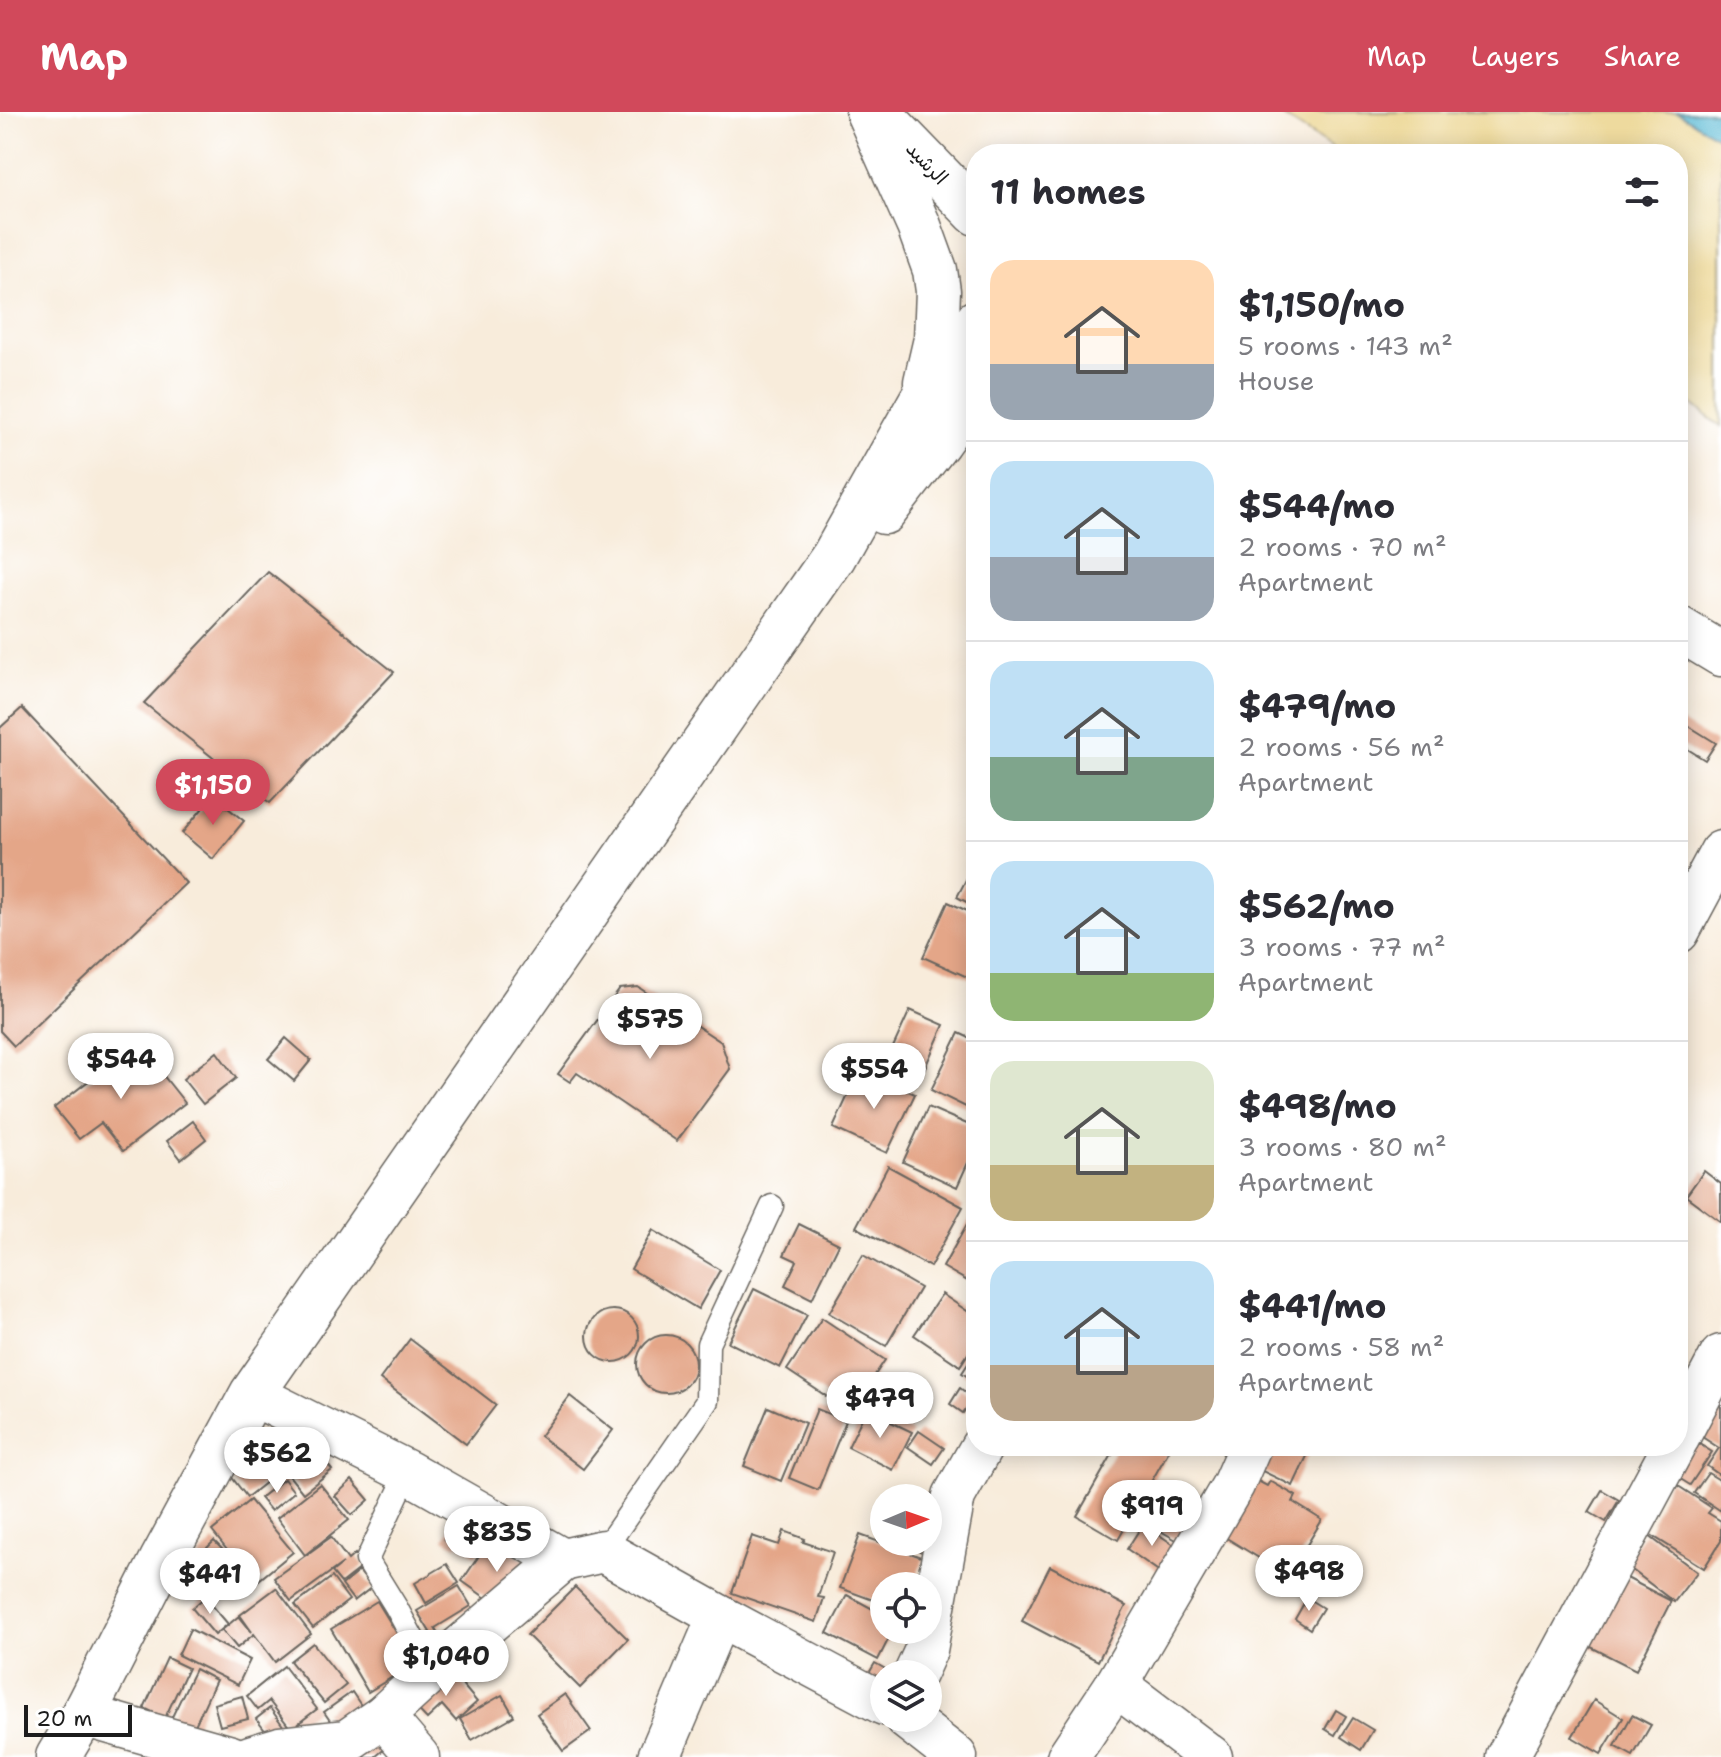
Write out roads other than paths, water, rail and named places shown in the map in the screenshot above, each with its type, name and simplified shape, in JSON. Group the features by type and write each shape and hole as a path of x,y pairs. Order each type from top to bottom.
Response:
{"street":[{"path":"868,112 919,226 935,270 938,291 936,339 921,401"},
{"name":"الرشيد","path":"878,112 966,203"},
{"path":"58,1757 252,1394 834,556 921,401 966,336"},
{"path":"834,556 881,515 966,403"},
{"path":"939,441 966,424"},
{"path":"1688,636 1721,654"},
{"path":"1688,913 1721,852"},
{"path":"1688,1419 1721,1356"},
{"path":"252,1394 408,1472 563,1560"},
{"path":"921,1660 926,1650 954,1496 976,1456"},
{"path":"1068,1757 1116,1685 1233,1485 1246,1456"},
{"path":"1507,1757 1669,1456"},
{"path":"250,1757 280,1748 347,1741 383,1716 563,1560 603,1551 870,1697"},
{"path":"659,1757 719,1616"},
{"path":"1116,1685 1211,1757"},
{"path":"83,1715 231,1757"},
{"path":"383,1716 418,1757"},
{"path":"924,1732 956,1757"}],"lane":[{"path":"603,1551 707,1401 708,1344 772,1206"},
{"path":"408,1472 367,1560 431,1672"}],"water":[{"path":"1677,112 1721,112 1721,139"}]}
